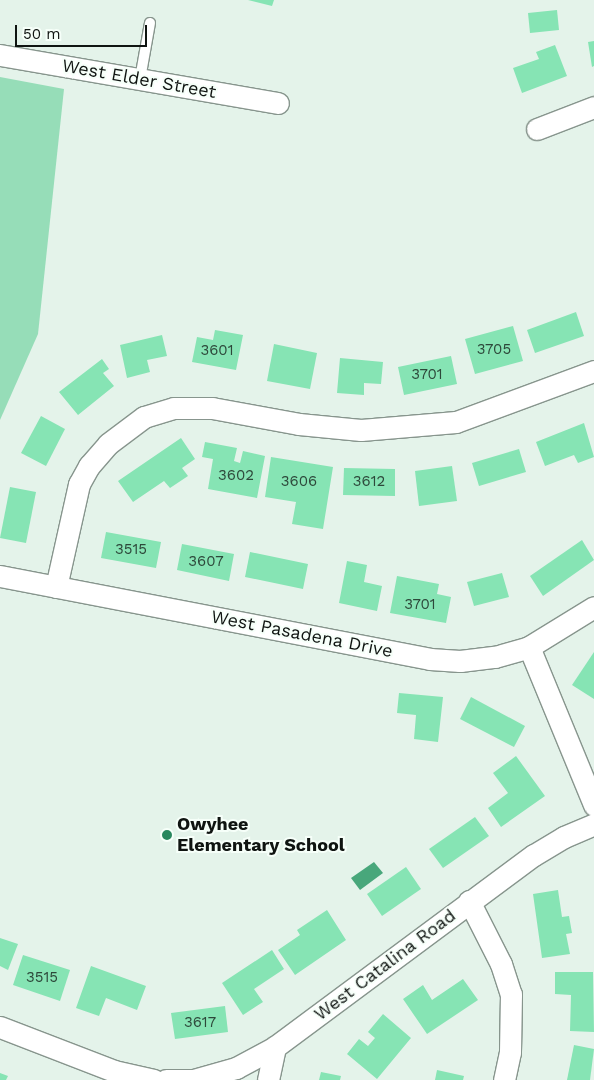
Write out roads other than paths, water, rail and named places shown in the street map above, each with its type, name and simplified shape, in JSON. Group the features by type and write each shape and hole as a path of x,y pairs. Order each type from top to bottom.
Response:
{"street":[{"name":"West Elder Street","path":"0,55 278,103"},
{"path":"538,128 594,107"},
{"path":"56,587 80,484 89,466 108,444 144,417 174,408 212,408 299,424 361,430 456,422 594,371"},
{"name":"West Pasadena Drive","path":"0,576 430,658 460,661 495,657 529,647 594,607"},
{"path":"529,647 594,805"},
{"name":"West Catalina Road","path":"166,1080 193,1080 236,1068 275,1047 469,901 564,837 594,824"},
{"path":"469,901 501,964 511,994 510,1052 504,1080"},
{"path":"0,1027 114,1070 154,1080"},
{"path":"268,1080 275,1047"}],"lane":[{"path":"140,79 150,23"}],"place":[{"name":"Owyhee Elementary School","path":"167,835"}]}
